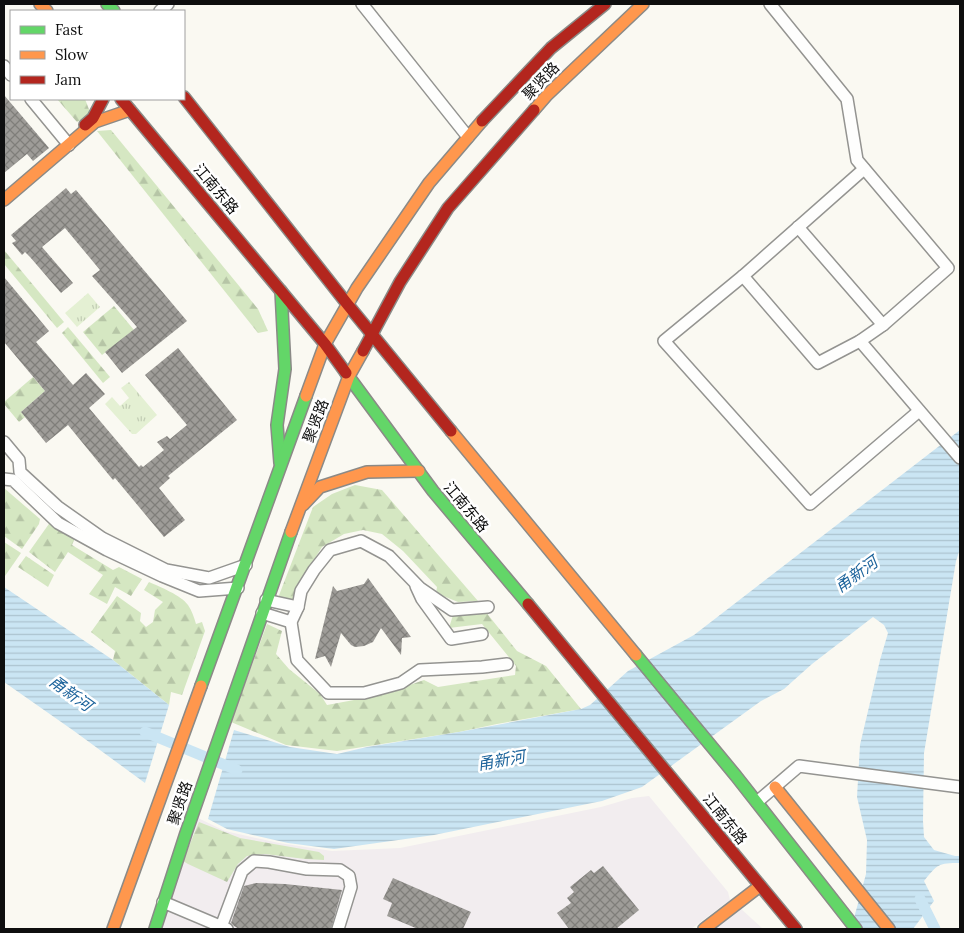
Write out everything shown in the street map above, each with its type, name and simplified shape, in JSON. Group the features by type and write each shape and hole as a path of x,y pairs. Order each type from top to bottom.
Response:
{"main road":[{"name":"聚贤路","path":"113,929 281,470 325,344 357,288 429,183 468,137 551,48 605,4"},
{"name":"聚贤路","path":"155,929 266,600 349,376 400,282 448,208 547,95 643,4"},
{"name":"江南东路","path":"185,98 348,305 736,776 856,929"},
{"path":"4,200 93,118 102,100"},
{"name":"江南东路","path":"121,100 325,344 433,491 796,929"},
{"path":"4,194 95,122 130,110"},
{"path":"281,291 285,369 277,425 281,470"},
{"path":"298,511 320,487 367,472 418,471"},
{"path":"775,786 890,929"},
{"path":"704,929 760,886"}],"street":[{"path":"362,4 468,137"},
{"path":"743,276 818,363 860,341 883,325 948,268 857,160 847,99 770,4"},
{"path":"31,100 67,143"},
{"path":"864,169 743,276 664,341 810,504 919,411"},
{"path":"798,227 883,325"},
{"path":"860,341 960,458"},
{"path":"4,442 19,460 20,472 58,507 102,538 166,570 209,578 246,565"},
{"path":"4,479 13,480 58,523 107,550 162,576 198,591 238,588"},
{"path":"488,607 452,610 420,588 389,556 361,541 330,550 314,570 301,591 298,607 291,622 296,660 328,694 364,693 401,683 420,670 507,664"},
{"path":"415,582 422,599 451,639 482,634"},
{"path":"266,600 298,607"},
{"path":"262,613 291,622"},
{"path":"757,802 799,766 960,787"},
{"path":"163,902 224,928 242,871 254,861 307,869 340,870 349,876 351,887 338,929"}],"shaded area":[{"path":"649,796 728,892 730,900 691,929 161,929 196,817 225,831 279,843 332,851 400,848 601,807 632,798"},
{"path":"740,908 763,929 712,929"}],"green space":[{"path":"58,100 85,100 90,112 85,118 77,122"},
{"path":"111,130 258,309 268,331 258,333 97,131"},
{"path":"4,250 64,322 57,328 4,264"},
{"path":"88,293 100,307 77,327 65,313"},
{"path":"114,306 134,330 102,355 83,332"},
{"path":"68,327 110,377 103,383 62,333"},
{"path":"33,377 45,391 21,412 25,417 19,422 4,402"},
{"path":"129,382 157,415 136,434 132,434 105,404 112,397 120,406 129,398 121,388"},
{"path":"355,485 382,490 478,601 458,602 436,593 437,587 403,551 382,534 363,530 344,534 322,547 307,571 294,606 278,598 313,507 332,494"},
{"path":"4,488 40,519 39,524 22,549 4,536"},
{"path":"51,521 75,538 72,545 113,570 119,567 142,579 131,596 115,587 107,604 89,594 103,575 68,552 55,572 29,552"},
{"path":"4,542 21,553 5,576 4,575"},
{"path":"26,556 54,575 48,587 18,567"},
{"path":"149,582 185,601 194,616 196,624 202,622 205,631 182,695 171,692 169,705 113,660 115,651 91,632 117,596 141,613 140,621 146,627 153,622 155,610 163,602 144,590"},
{"path":"485,611 517,651 546,666 581,709 459,732 337,751 286,745 231,722 267,624 282,631 276,654 289,669 320,694 327,705 381,695 424,680 438,687 515,675 516,666 482,624 449,628 453,615"},
{"path":"199,822 240,838 319,852 324,856 324,860 265,854 247,856 238,864 227,882 183,861"}],"water":[{"path":"960,430 960,550 956,561 924,753 923,821 924,837 934,850 960,856 960,863 947,863 939,866 924,881 934,901 913,929 851,929 866,874 867,840 857,797 860,745 888,633 884,625 873,617 812,664 784,689 761,701 642,787 602,801 434,835 334,849 288,843 227,829 208,819 234,730 290,747 337,754 581,709 590,705 628,671 694,635"},
{"path":"4,587 113,660 169,705 145,783 4,682"}],"building":[{"path":"4,95 49,148 33,161 27,154 4,173"},
{"path":"66,188 71,194 76,190 187,321 122,373 105,352 137,327 92,276 100,270 65,228 42,247 73,283 61,293 30,257 25,252 22,255 12,243 16,241 11,235"},
{"path":"4,277 49,331 36,342 73,385 86,373 105,394 89,408 139,467 141,465 143,467 164,450 157,442 167,436 170,439 187,425 145,375 178,348 237,420 168,476 170,478 159,488 185,520 164,537 115,478 113,480 68,425 46,443 21,412 45,391 4,342"},
{"path":"368,578 411,637 402,638 401,655 381,628 373,642 364,646 355,647 351,645 341,633 331,667 325,656 315,659 333,586 337,591 364,584"},
{"path":"603,866 639,910 616,929 569,929 557,913 571,903 567,898 574,892 570,887 591,870 594,873"},
{"path":"393,878 471,912 463,929 418,929 387,916 392,903 383,899"},
{"path":"256,883 342,890 331,929 239,929 234,926 231,923 244,886"}],"waterway":[{"name":"甬新河","path":"145,732 237,770"},
{"path":"920,899 935,929"}],"traffic: fast":[{"path":"107,4 113,10"},
{"path":"280,463 277,425 285,369 281,291"},
{"path":"346,373 433,491 528,604"},
{"path":"201,686 306,396"},
{"path":"155,929 186,833 291,532"},
{"path":"636,655 736,776 856,929"}],"traffic: slow":[{"path":"40,4 46,10"},
{"path":"534,110 547,95 643,4"},
{"path":"4,200 95,122 130,110"},
{"path":"306,396 325,344 357,288 429,183 482,121"},
{"path":"291,532 349,376 363,351"},
{"path":"451,431 636,655"},
{"path":"303,505 320,487 367,472 419,471"},
{"path":"113,929 201,686"},
{"path":"775,787 889,929"},
{"path":"704,929 760,886"}],"traffic: jam":[{"path":"482,121 551,48 605,4"},
{"path":"185,98 348,305 451,431"},
{"path":"85,125 93,118 102,100"},
{"path":"122,100 325,344 346,373"},
{"path":"363,351 400,282 448,208 534,110"},
{"path":"528,604 796,929"}]}
